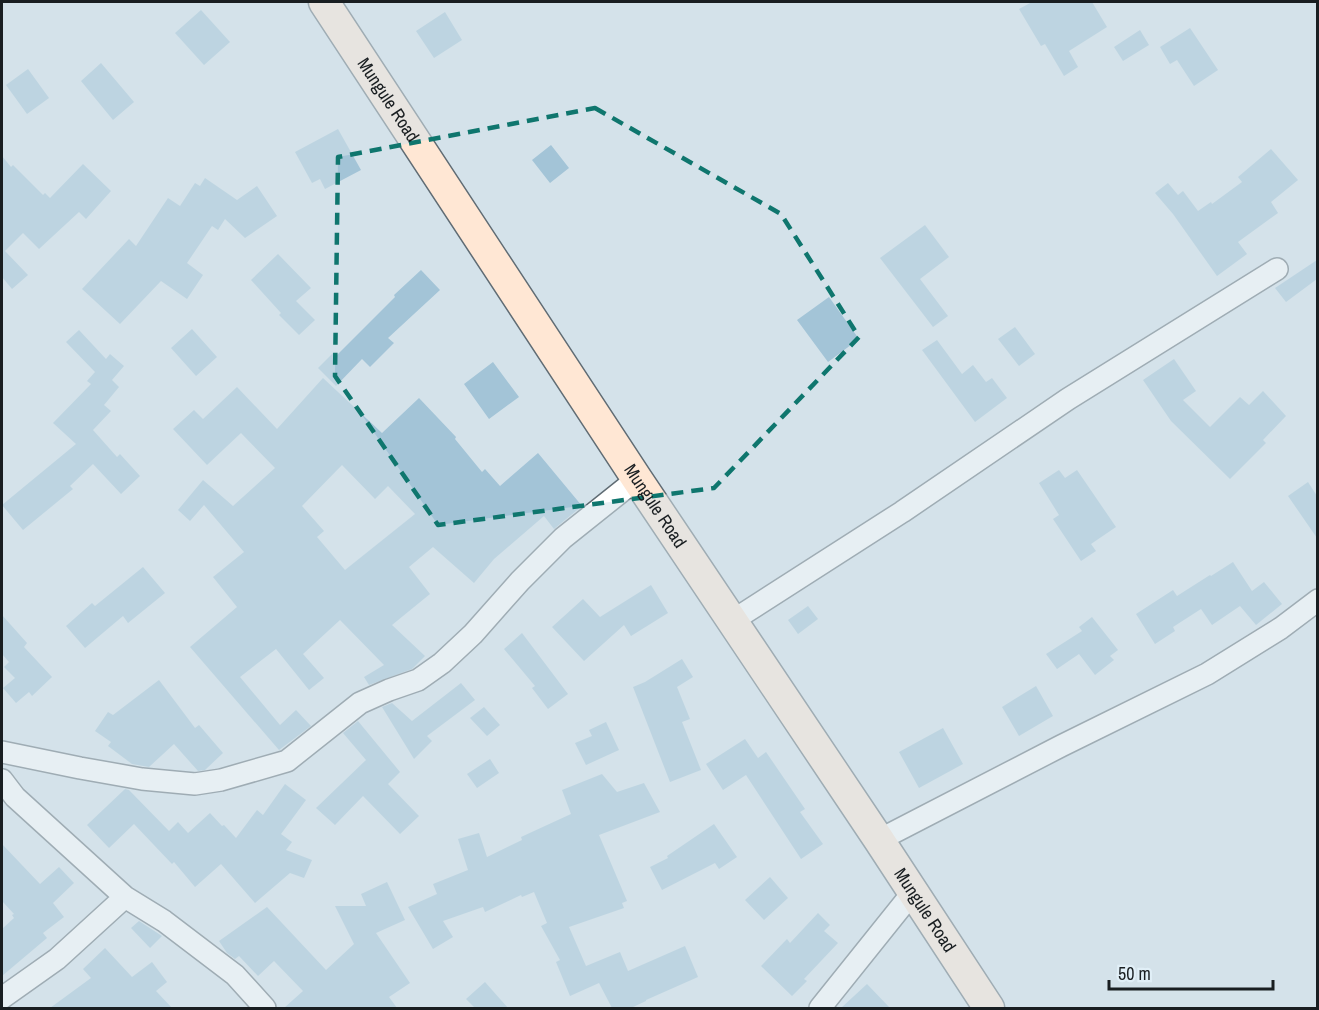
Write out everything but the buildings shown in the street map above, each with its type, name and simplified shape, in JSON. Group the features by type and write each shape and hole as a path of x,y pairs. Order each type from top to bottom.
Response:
{"street":[{"name":"Mungule Road","path":"324,2 989,1008"},
{"path":"732,621 902,512 1068,399 1277,269"},
{"path":"2,752 115,775 195,784 221,780 287,761 360,703 418,680 442,663 473,634 520,581 563,538 638,479"},
{"path":"879,840 1207,674 1281,628 1317,600"},
{"path":"2,780 15,797 125,897 164,921 235,975 265,1008"},
{"path":"820,1008 913,892"},
{"path":"2,998 57,959 125,897"}],"highlighted area":[{"path":"595,108 781,214 859,337 714,488 438,525 335,376 338,157"}]}
